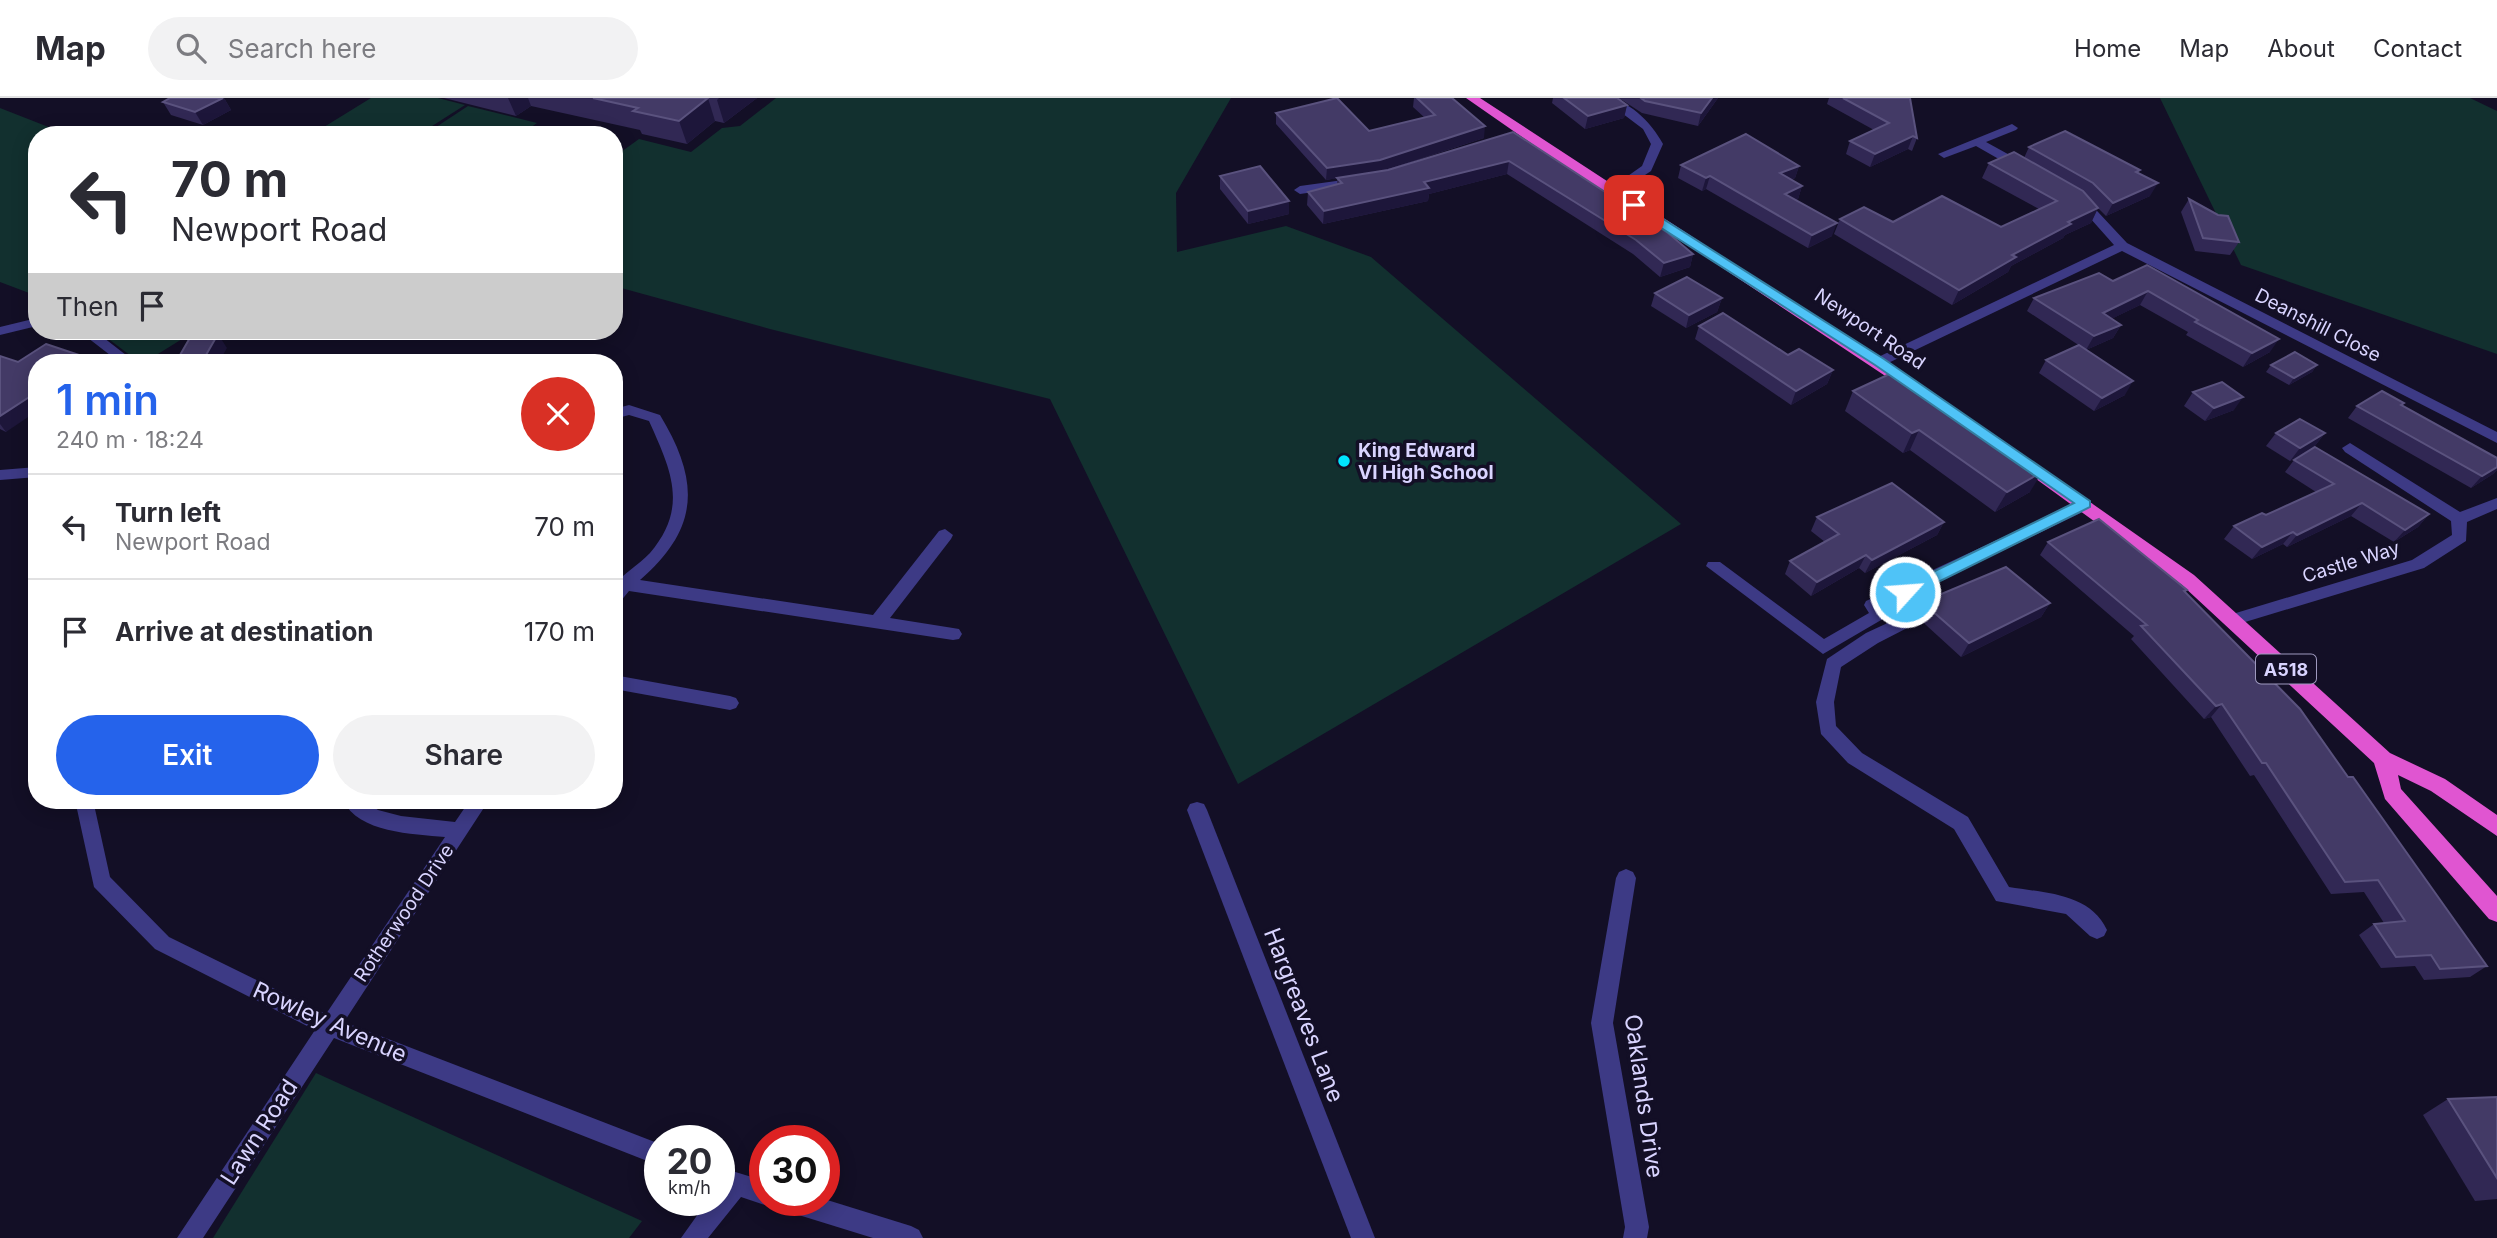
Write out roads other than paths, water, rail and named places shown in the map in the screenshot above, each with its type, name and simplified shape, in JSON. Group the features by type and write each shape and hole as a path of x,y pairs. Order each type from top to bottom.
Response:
{"highway":[{"name":"Newport Road","path":"1472,98 1516,134 1657,218 1936,401"},
{"name":"A518","path":"2005,449 2188,579 2383,759 2438,785 2497,827"},
{"path":"2383,759 2392,793 2497,912"}],"street":[{"path":"1608,98 1648,127 1657,145 1647,168 1612,193"},
{"path":"1944,154 2012,128"},
{"path":"1977,142 2035,174"},
{"path":"1300,190 1368,180"},
{"name":"Deanshill Close","path":"2069,194 2081,201 2122,246 2497,438"},
{"path":"1879,362 2122,246"},
{"path":"0,331 28,323"},
{"path":"98,340 117,354"},
{"path":"623,412 629,410 655,418 674,458 685,495 677,523 657,555 623,587"},
{"path":"2350,448 2459,519 2497,503"},
{"path":"0,475 28,473"},
{"path":"1877,604 2085,504"},
{"name":"Castle Way","path":"2232,620 2417,564 2460,537 2459,519"},
{"path":"877,622 945,535"},
{"path":"1714,566 1823,647 1880,615 1877,604"},
{"path":"623,591 877,622 953,634"},
{"path":"1877,604 1907,621 1872,638 1833,664 1825,702 1827,729 1855,758 1961,823 2003,895 2071,906 2097,929"},
{"path":"623,684 730,703"},
{"name":"Rowley Avenue","path":"86,809 101,881 162,943 328,1026 644,1149"},
{"path":"357,809 383,820 460,831"},
{"name":"Rotherwood Drive","path":"328,1026 474,809"},
{"name":"Hargreaves Lane","path":"1197,810 1363,1238"},
{"name":"Oaklands Drive","path":"1626,878 1602,1023 1637,1227 1635,1238"},
{"name":"Lawn Road","path":"190,1238 328,1026"},
{"path":"692,1238 706,1216"},
{"path":"840,1216 911,1238"}],"place":[{"name":"King Edward VI High School","path":"1344,461"}]}
